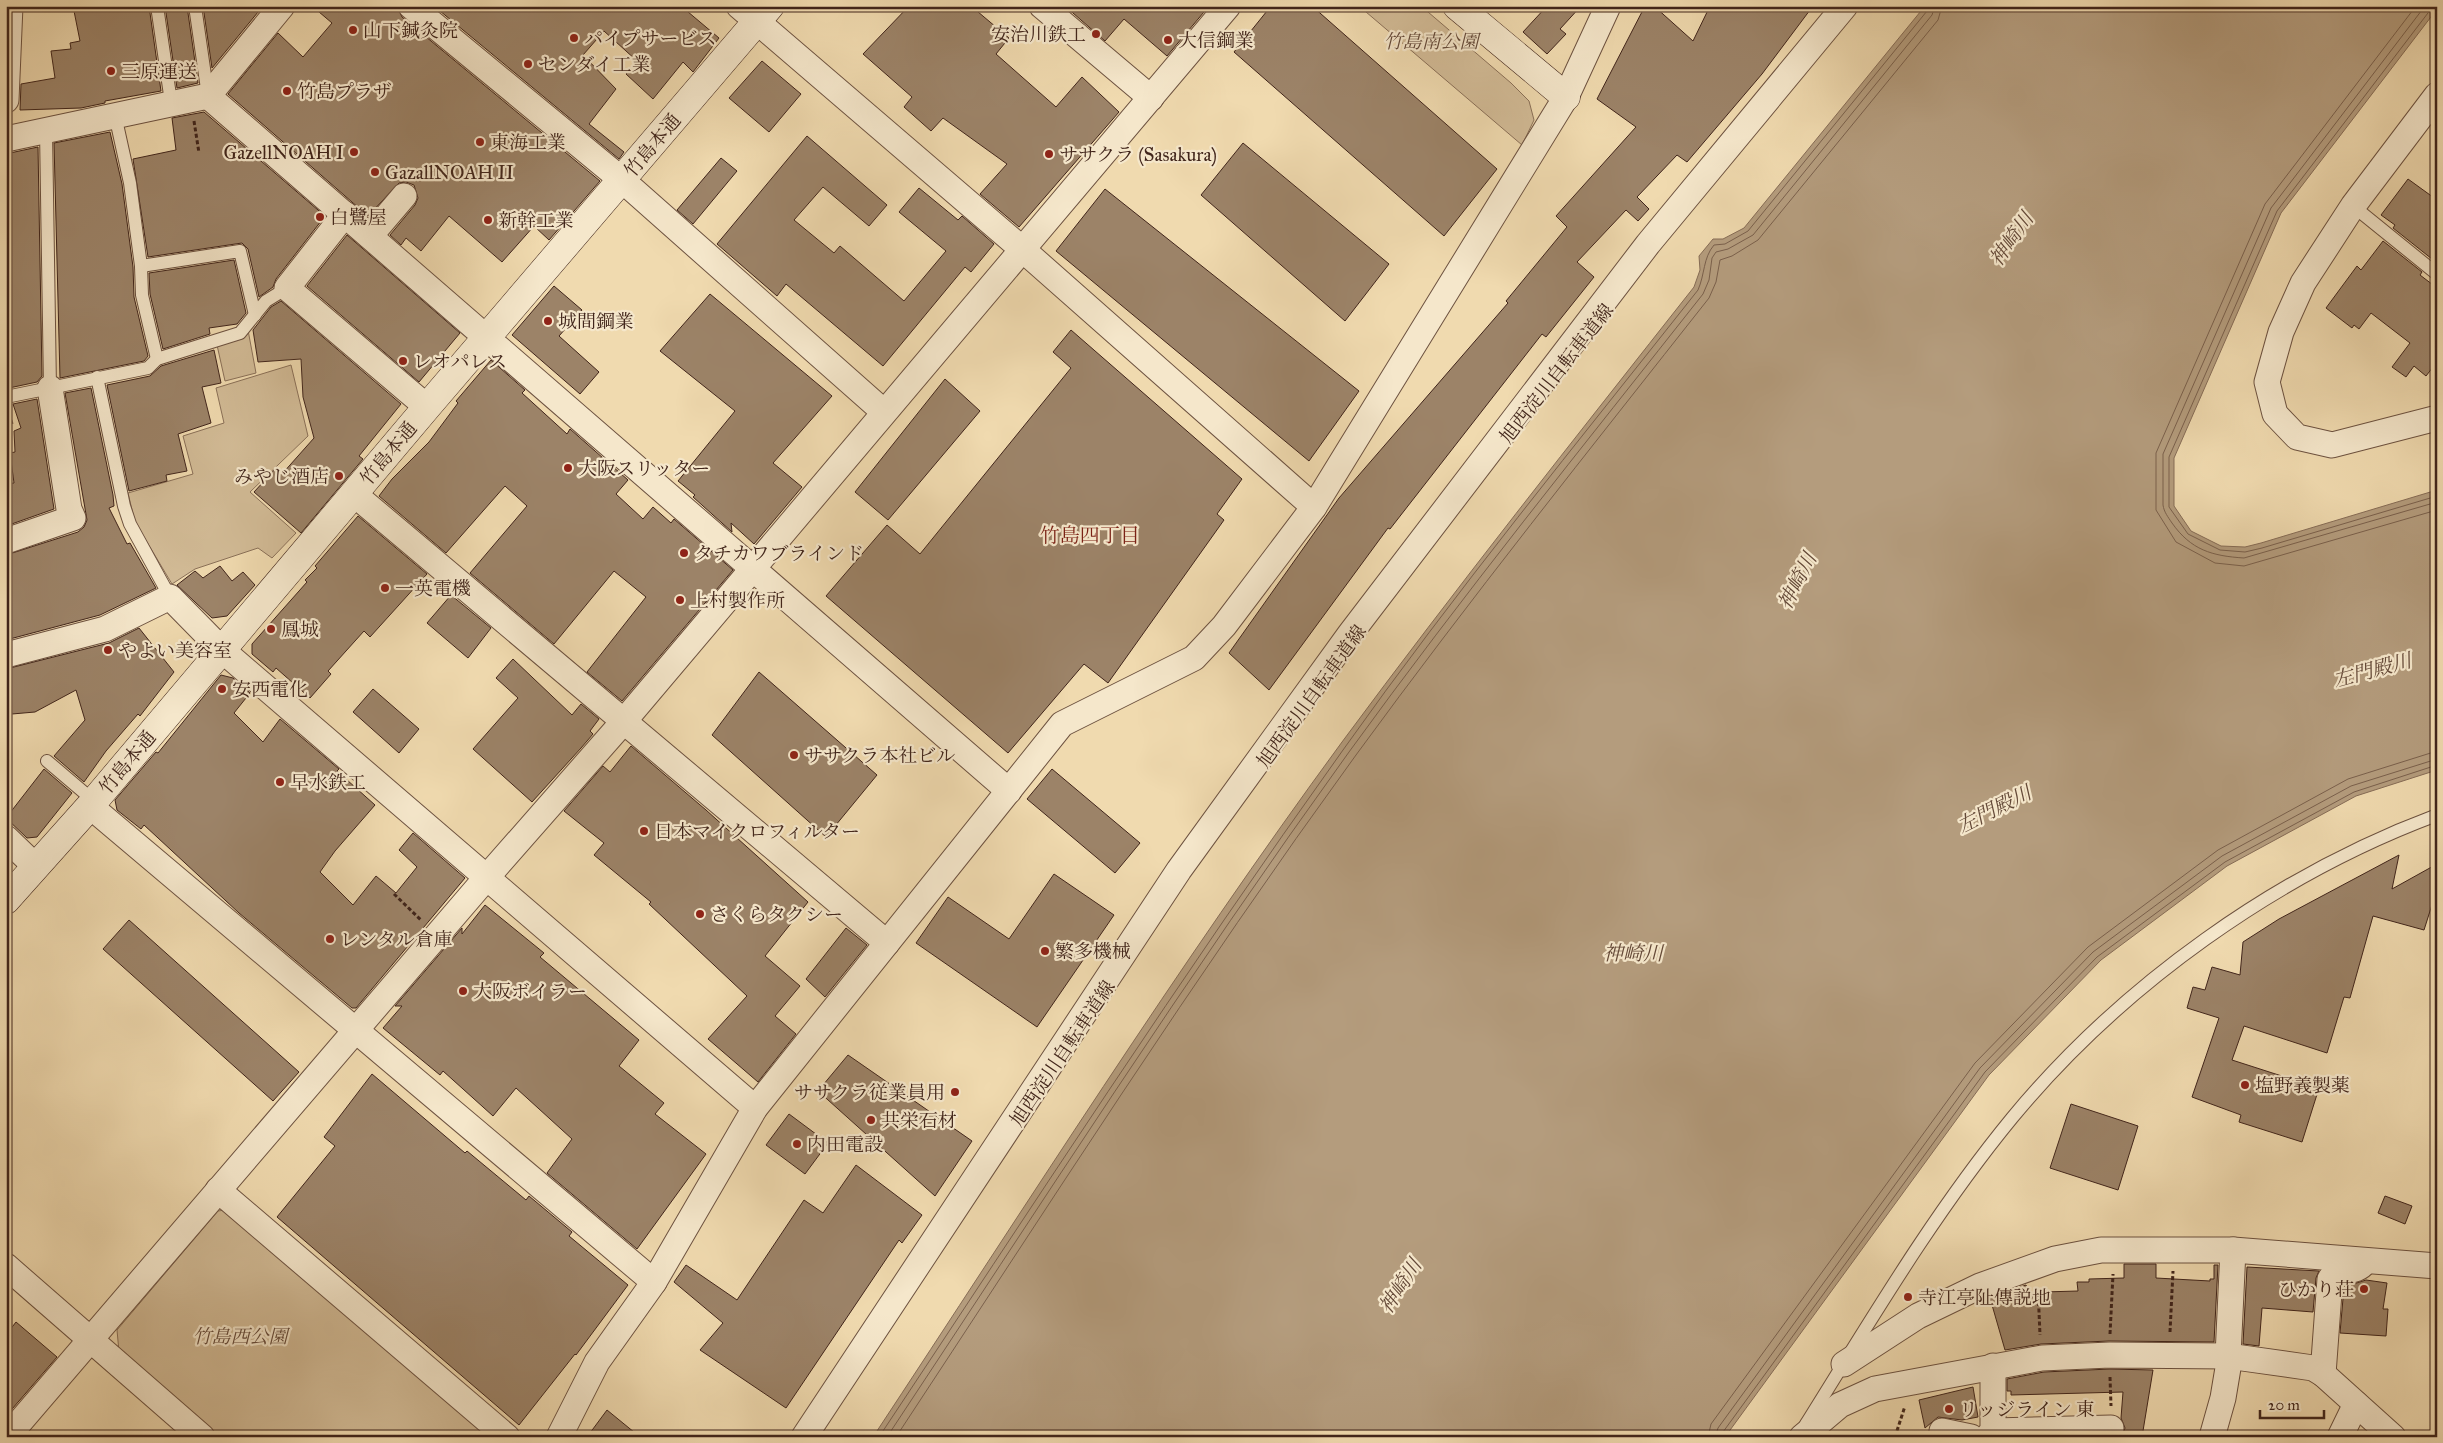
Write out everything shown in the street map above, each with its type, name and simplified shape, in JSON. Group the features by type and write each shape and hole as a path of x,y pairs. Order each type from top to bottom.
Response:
{"street":[{"path":"6,100 10,6"},
{"path":"6,139 171,102 208,96 282,6"},
{"path":"411,6 622,180 884,412"},
{"path":"1042,6 1151,98"},
{"path":"7,1437 436,936 624,721 751,567 1228,6"},
{"path":"1457,6 1566,97"},
{"path":"559,1437 597,1362 654,1282 756,1108 1062,724 1194,658 1224,626 1314,507 1566,97 1608,6"},
{"path":"804,1437 1140,927 1333,658 1648,244 1845,6"},
{"path":"755,11 1314,507"},
{"name":"竹島本通","path":"6,900 92,804 427,406 622,180 755,11"},
{"path":"2437,95 2353,206 2303,282 2281,332 2267,382 2274,414 2297,437 2332,445 2437,418"},
{"path":"208,96 1009,791"},
{"path":"370,236 404,196"},
{"path":"344,214 287,288 427,406"},
{"path":"6,540 72,518 69,510 50,388"},
{"path":"354,494 887,943"},
{"path":"6,654 105,629 170,597 222,650 756,1108"},
{"path":"92,804 654,1282"},
{"path":"6,838 35,866"},
{"path":"218,1190 507,1437"},
{"path":"1844,1364 1918,1316 1980,1286 2056,1259 2101,1250 2233,1250 2367,1259 2437,1266"},
{"path":"2212,1437 2223,1398 2229,1356 2233,1250"},
{"path":"2323,1374 2330,1279 2333,1274 2361,1267 2367,1259"},
{"path":"6,1266 202,1437"},
{"path":"1802,1437 1840,1405 1875,1390 2042,1358 2110,1355 2229,1356 2313,1368 2323,1374 2393,1437"},
{"path":"1984,1435 1994,1366"},
{"path":"2340,1437 2356,1404"},
{"path":"1942,1430 1984,1435 2111,1428"}],"lane":[{"path":"156,6 171,102"},
{"path":"195,6 208,96"},
{"path":"115,115 130,183 141,266 142,295 157,359"},
{"path":"46,130 50,388"},
{"path":"2353,206 2437,274"},
{"path":"141,266 240,251 255,315"},
{"path":"6,398 97,377 148,368 157,359 240,333 266,301 287,288"},
{"path":"97,377 124,506 130,524 170,597"},
{"path":"47,761 92,804"},
{"path":"1798,1437 1913,1254 1961,1184 2013,1118 2054,1072 2137,992 2209,936 2300,878 2357,848 2437,815"}],"path":[{"path":"394,894 436,936"},
{"path":"2169,1355 2173,1270 2185,1270 2190,1266 2190,1250"},
{"path":"2030,1268 2040,1292 2037,1297 2042,1358"},
{"path":"1895,1437 1906,1405 1903,1384"}],"green space":[{"name":"竹島南公園","path":"1359,6 1421,6 1511,83 1529,101 1534,120 1522,145"},
{"path":"248,330 256,373 225,381 217,345"},
{"path":"291,365 308,436 250,492 296,533 272,558 258,548 195,569 172,584 135,522 128,493 193,474 183,436 224,423 216,388"},
{"name":"竹島西公園","path":"232,1209 498,1437 218,1437 119,1352 117,1330 218,1211"}],"water":[{"name":"神崎川","path":"1925,6 2437,6 2437,9 2281,213 2174,458 2174,506 2191,531 2221,546 2245,547 2437,490 2437,770 2356,796 2227,866 2101,960 1989,1075 1725,1437 873,1437 1103,1086 1281,827 1428,627 1694,287 1700,270 1699,256 1713,239 1723,239 1744,228"}],"building":[{"path":"73,6 149,6 161,91 105,101 105,103 81,108 20,110 21,84 55,78 51,51 71,49 70,43 80,41"},
{"path":"165,6 187,6 198,83 177,88"},
{"path":"203,6 263,6 212,68"},
{"path":"312,6 397,6 402,17 600,181 549,240 534,226 502,262 449,216 421,251 406,238 401,245 390,235 415,205 418,198 414,185 406,182 399,183 368,216 228,94 278,33 303,57 332,23"},
{"path":"434,6 681,6 719,38 693,72 683,62 653,99 626,74 637,61 604,31 583,55 616,89 589,124 624,152 619,159"},
{"path":"909,6 971,6 1009,38 996,54 1056,107 1082,77 1119,112 1019,227 980,194 1007,164 943,118 931,131 904,107 912,97 863,54"},
{"name":"大信鋼業","path":"1065,6 1209,6 1167,56 1124,19 1105,41"},
{"path":"1271,6 1312,6 1497,169 1444,236 1234,52"},
{"path":"1547,6 1581,6 1560,29 1566,34 1547,54 1523,32"},
{"path":"1645,6 1654,6 1693,41 1710,6 1813,6 1762,74 1687,162 1677,155 1637,197 1649,209 1638,221 1626,210 1577,262 1594,277 1546,337 1542,334 1390,529 1388,528 1269,690 1229,653 1339,498 1508,303 1506,301 1567,227 1556,216 1636,127 1597,99"},
{"path":"762,61 801,94 769,132 729,98"},
{"path":"204,112 325,216 276,279 273,287 259,297 248,249 242,243 148,257 133,159 176,150 172,118"},
{"path":"110,132 122,184 133,267 134,297 148,356 144,361 60,378 54,143"},
{"path":"807,136 887,205 869,226 823,187 794,220 834,253 840,246 904,301 946,251 899,212 919,188 958,220 962,216 994,244 971,272 965,267 883,366 786,284 777,296 717,244"},
{"path":"1243,143 1389,264 1345,321 1201,195"},
{"path":"38,147 42,376 37,382 9,388 6,375 6,196 10,153"},
{"path":"721,158 737,171 693,224 677,210"},
{"path":"2408,179 2437,200 2437,252 2432,259 2393,228 2395,225 2381,215"},
{"path":"1105,189 1359,391 1309,461 1056,251"},
{"path":"347,235 460,333 419,382 307,286"},
{"path":"2383,241 2422,272 2420,275 2437,288 2437,362 2426,376 2414,366 2406,377 2392,367 2410,343 2371,313 2359,329 2354,325 2352,328 2326,308 2357,266 2361,270"},
{"path":"234,260 246,313 237,324 209,328 210,334 163,349 150,294 149,273"},
{"path":"554,286 582,310 559,336 599,372 580,394 512,335"},
{"path":"710,294 832,396 773,463 802,487 754,544 731,523 732,532 678,481 735,411 660,351"},
{"path":"281,301 401,404 359,456 363,459 301,533 254,492 276,468 282,474 314,438 303,397 301,359 258,362 253,330 271,307"},
{"path":"1071,330 1242,479 1217,514 1224,520 1108,683 1084,664 1008,753 826,596 887,525 920,554 1071,368 1053,352"},
{"path":"214,350 221,383 202,387 211,423 178,434 187,471 166,475 167,481 129,491 107,385 150,376 161,366"},
{"path":"491,360 525,390 522,393 567,434 570,429 628,480 616,494 643,519 653,507 671,523 674,519 733,570 622,701 587,672 646,597 614,571 554,644 470,573 527,506 505,486 446,553 379,496 392,479 429,442 458,403 456,401"},
{"path":"945,379 980,411 888,520 855,492"},
{"path":"91,388 113,495 114,506 109,508 127,544 130,543 156,588 100,615 6,640 6,555 78,532 84,527 87,520 65,393"},
{"path":"37,399 54,509 6,526 6,484 14,483 10,453 15,452 14,431 21,428 13,404"},
{"path":"358,516 427,574 370,637 364,631 328,671 331,674 310,698 276,668 273,672 252,654 252,644 307,582 305,580 317,568 315,566"},
{"path":"220,566 232,581 243,572 255,585 227,616 212,618 177,585 195,571 203,578"},
{"path":"451,595 491,628 468,658 427,623"},
{"path":"139,628 174,672 140,716 138,714 106,751 84,782 54,756 85,720 76,690 35,712 12,714 6,690 6,669 109,643"},
{"path":"513,659 572,715 581,704 599,719 590,731 593,734 532,802 473,749 518,698 496,678"},
{"name":"ササクラ本社ビル","path":"759,672 877,775 826,837 712,735"},
{"path":"221,675 233,678 250,693 234,713 263,742 280,719 339,769 337,771 375,805 335,851 320,872 353,905 376,876 396,893 417,867 399,850 413,833 465,878 356,1008 352,1008 239,913 144,825 141,829 117,810 115,800 156,752 158,753"},
{"path":"373,689 419,729 399,753 353,712"},
{"path":"631,746 706,810 808,902 765,956 800,986 775,1016 796,1034 758,1082 708,1039 747,996 649,904 651,902 594,855 604,843 564,811 603,766 610,772"},
{"path":"44,769 72,793 37,837 27,838 6,818"},
{"path":"1052,769 1140,843 1115,873 1027,799"},
{"path":"2399,855 2392,889 2437,864 2437,889 2424,930 2373,916 2350,998 2344,997 2327,1053 2244,1026 2232,1060 2319,1088 2302,1142 2239,1122 2241,1115 2192,1097 2219,1018 2187,1008 2193,987 2205,990 2212,967 2240,975 2243,942 2279,919"},
{"name":"繁多機械","path":"1054,874 1114,915 1037,1027 916,943 948,897 1009,939"},
{"path":"485,905 544,953 540,957 639,1040 619,1066 664,1103 655,1114 706,1154 637,1249 547,1173 572,1139 516,1088 493,1116 443,1071 440,1075 383,1028 402,1006 395,1006 462,928 462,934"},
{"path":"129,920 299,1072 273,1101 103,949"},
{"path":"846,928 867,945 825,997 806,979"},
{"path":"848,1055 972,1141 935,1196 818,1091"},
{"path":"372,1074 465,1153 467,1151 526,1200 529,1196 572,1232 569,1236 628,1285 576,1355 519,1425 277,1217 335,1146 324,1137"},
{"path":"2071,1104 2138,1126 2118,1190 2050,1168"},
{"name":"内田電設","path":"789,1114 828,1143 805,1174 766,1145"},
{"path":"856,1165 922,1215 902,1243 899,1240 786,1408 700,1350 723,1323 674,1282 686,1265 737,1300 804,1200 823,1213"},
{"path":"2385,1196 2412,1206 2405,1224 2378,1213"},
{"path":"2124,1264 2156,1264 2156,1278 2210,1281 2210,1279 2214,1279 2214,1265 2218,1265 2214,1342 2109,1341 2041,1344 2005,1350 1990,1298 2026,1285 2032,1297 2043,1292 2078,1291 2077,1282 2089,1282 2089,1279 2124,1278"},
{"path":"2247,1267 2319,1271 2316,1278 2313,1312 2262,1308 2259,1346 2243,1344"},
{"path":"2366,1280 2387,1283 2383,1309 2388,1309 2386,1336 2340,1333 2344,1287"},
{"path":"16,1322 57,1357 6,1416 6,1335"},
{"path":"2110,1369 2153,1370 2142,1437 2122,1437 2125,1428 2121,1418 2123,1392 2011,1395 2011,1391 2007,1391 2007,1379 2044,1372"},
{"name":"リッジライン 東","path":"1973,1387 1978,1417 1962,1420 1938,1417 1925,1428 1919,1400"},
{"path":"607,1410 640,1437 587,1437"}],"place":[{"name":"山下鍼灸院","path":"353,30"},
{"name":"安治川鉄工","path":"1096,34"},
{"name":"パイプサービス","path":"574,38"},
{"name":"大信鋼業","path":"1168,40"},
{"name":"センダイ工業","path":"528,64"},
{"name":"三原運送","path":"111,71"},
{"name":"竹島プラザ","path":"287,91"},
{"name":"東海工業","path":"480,142"},
{"name":"GazellNOAH I","path":"354,152"},
{"name":"ササクラ (Sasakura)","path":"1049,154"},
{"name":"GazallNOAH II","path":"375,172"},
{"name":"白鷺屋","path":"320,217"},
{"name":"新幹工業","path":"488,220"},
{"name":"城間鋼業","path":"548,321"},
{"name":"レオパレス","path":"403,361"},
{"name":"大阪スリッター","path":"568,468"},
{"name":"みやじ酒店","path":"339,476"},
{"name":"タチカワブラインド","path":"684,553"},
{"name":"一英電機","path":"385,588"},
{"name":"上村製作所","path":"680,600"},
{"name":"鳳城","path":"271,629"},
{"name":"やよい美容室","path":"108,650"},
{"name":"安西電化","path":"222,689"},
{"name":"ササクラ本社ビル","path":"794,755"},
{"name":"早水鉄工","path":"280,782"},
{"name":"日本マイクロフィルター","path":"644,831"},
{"name":"さくらタクシー","path":"700,914"},
{"name":"レンタル倉庫","path":"330,939"},
{"name":"繁多機械","path":"1045,951"},
{"name":"大阪ボイラー","path":"463,991"},
{"name":"塩野義製薬","path":"2245,1085"},
{"name":"ササクラ従業員用","path":"955,1092"},
{"name":"共栄石材","path":"871,1120"},
{"name":"内田電設","path":"797,1144"},
{"name":"ひかり荘","path":"2364,1289"},
{"name":"寺江亭阯傳説地","path":"1908,1297"},
{"name":"リッジライン 東","path":"1949,1409"}],"district":[{"name":"竹島四丁目","path":"1090,535"}],"water label":[{"name":"左門殿川","path":"2372,670"},
{"name":"左門殿川","path":"1994,809"}]}
